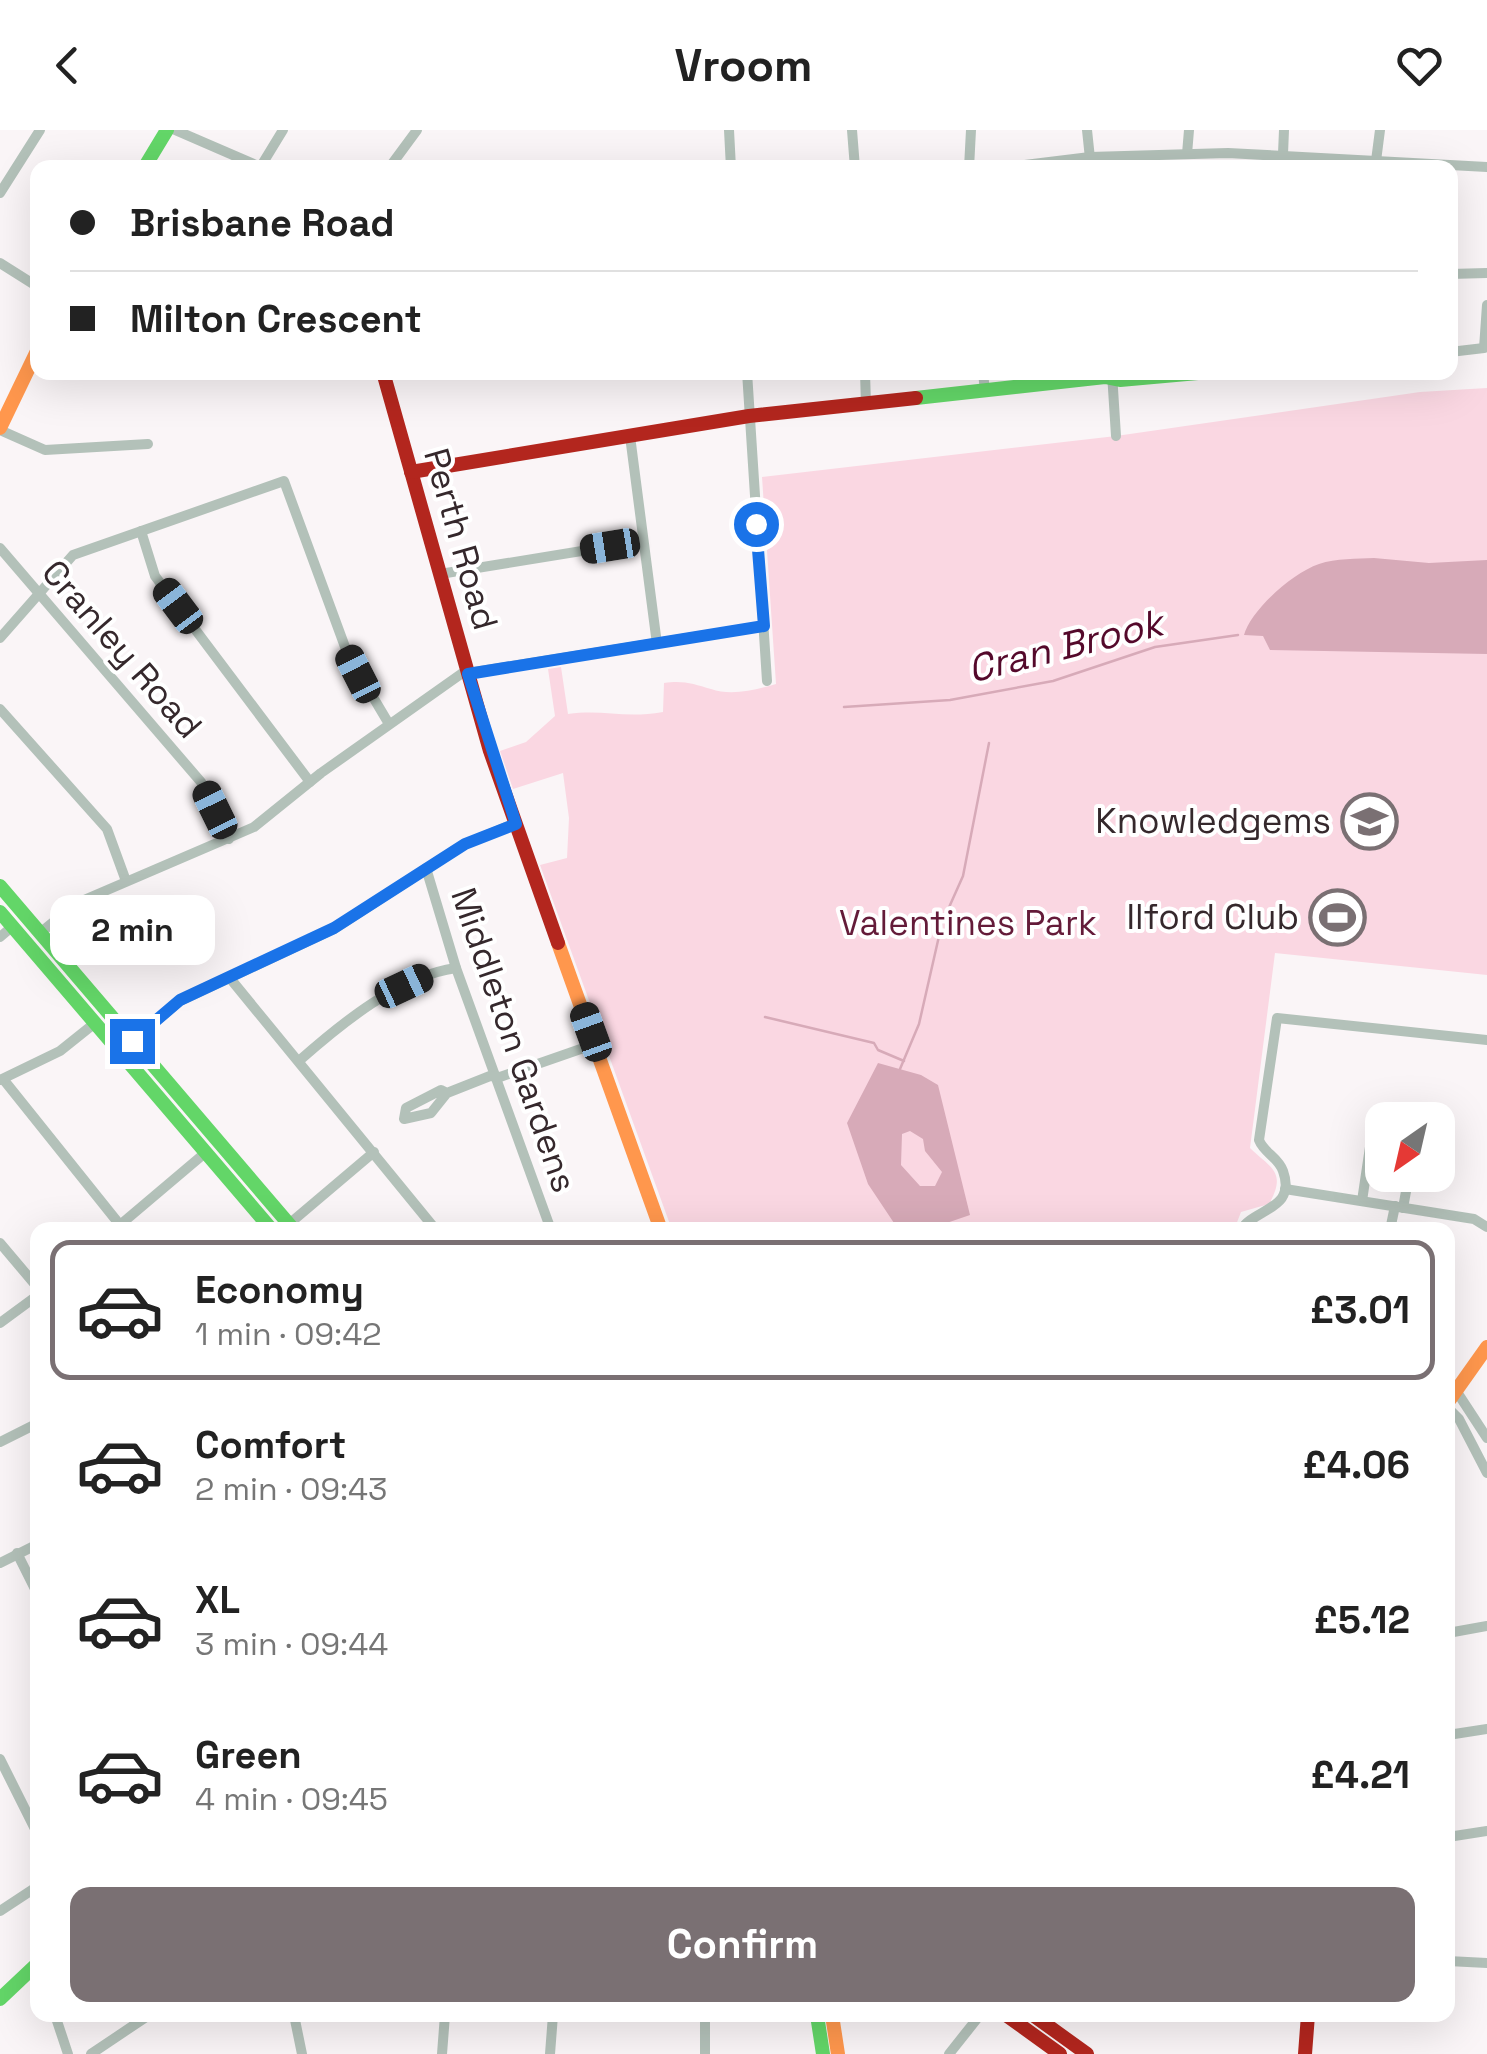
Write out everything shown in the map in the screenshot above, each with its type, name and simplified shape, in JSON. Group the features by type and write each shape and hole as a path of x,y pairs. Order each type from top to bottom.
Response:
{"main road":[{"path":"150,160 171,130"},
{"path":"0,429 5,398 30,361"},
{"name":"Perth Road","path":"385,380 468,674 516,824 658,1222"},
{"path":"411,472 749,416 1074,380"},
{"path":"0,886 287,1222"},
{"path":"0,912 265,1222"},
{"path":"1455,1394 1487,1348"},
{"path":"0,1999 30,1971"},
{"path":"818,2022 823,2054"},
{"path":"833,2022 838,2054"},
{"path":"1016,2022 1060,2054"},
{"path":"1043,2022 1086,2054"},
{"path":"1305,2054 1307,2022"}],"street":[{"path":"0,193 40,130"},
{"path":"171,130 245,160"},
{"path":"266,160 283,130"},
{"path":"394,160 417,130"},
{"path":"730,130 732,160"},
{"path":"852,130 854,160"},
{"path":"970,160 971,130"},
{"path":"1088,130 1091,160"},
{"path":"1188,154 1189,130"},
{"path":"1283,154 1284,130"},
{"path":"1376,160 1380,130"},
{"path":"1115,160 1188,154 1283,154 1363,160"},
{"path":"1458,165 1487,166"},
{"path":"0,263 30,282"},
{"path":"1458,274 1487,274"},
{"path":"1458,351 1485,349 1487,305"},
{"path":"747,380 767,680"},
{"path":"865,380 866,405"},
{"path":"983,380 984,392"},
{"path":"1112,380 1116,436"},
{"path":"0,429 45,450 148,444"},
{"path":"630,436 657,644"},
{"path":"0,638 74,555 278,480 288,484 348,655 388,724"},
{"path":"141,532 156,576 310,782"},
{"path":"440,574 644,541"},
{"name":"Cranley Road","path":"0,548 201,782 229,839"},
{"path":"40,933 74,905 254,827 441,684 468,674 764,626"},
{"path":"0,710 107,829 126,881"},
{"path":"132,1041 180,1000 334,928 465,844 516,824"},
{"name":"Middleton Gardens","path":"426,868 456,968 548,1222"},
{"path":"0,937 12,926"},
{"path":"300,1060 326,1036 404,986 456,968"},
{"path":"230,978 430,1222"},
{"path":"1246,1222 1274,1210 1285,1189 1282,1168 1259,1140 1277,1018 1487,1040"},
{"path":"95,1023 60,1051 1,1079 115,1222"},
{"path":"447,1093 595,1044"},
{"path":"127,1222 205,1152"},
{"path":"295,1222 374,1152"},
{"path":"1362,1201 1365,1181"},
{"path":"1285,1189 1484,1221"},
{"path":"1393,1222 1403,1192"},
{"path":"0,1243 30,1282"},
{"path":"0,1322 30,1298"},
{"path":"1455,1404 1487,1438"},
{"path":"1455,1406 1482,1450 1487,1473"},
{"path":"0,1442 30,1426"},
{"path":"0,1563 30,1548"},
{"path":"17,1554 30,1579"},
{"path":"1455,1631 1487,1626"},
{"path":"1455,1734 1487,1729"},
{"path":"0,1759 30,1818"},
{"path":"1455,1836 1487,1831"},
{"path":"0,1910 30,1891"},
{"path":"1455,1961 1487,1963"},
{"path":"57,2022 68,2054"},
{"path":"91,2054 139,2022"},
{"path":"295,2022 302,2054"},
{"path":"442,2054 444,2022"},
{"path":"550,2054 552,2022"},
{"path":"705,2054 706,2022"},
{"path":"949,2054 974,2022"}],"green space":[{"name":"Valentines Park","path":"1487,388 1487,975 1275,953 1250,1148 1274,1171 1277,1184 1269,1204 1241,1212 1237,1222 669,1222 540,865 567,858 569,818 563,773 513,789 500,751 526,742 555,716 548,669 561,667 568,714 663,712 664,683 688,683 727,692 776,684 762,477 1116,436 1420,392"}],"shaded area":[{"path":"1374,558 1429,563 1487,560 1487,654 1270,650 1263,636 1244,635 1263,605 1308,569 1332,561"},
{"path":"878,1063 921,1075 938,1085 970,1215 949,1222 893,1222 868,1184 847,1123","holes":["910,1131 923,1139 925,1151 942,1172 935,1186 920,1186 901,1165 902,1134"]}],"waterway":[{"name":"Cran Brook","path":"844,707 950,700 1053,681 1155,647 1238,635"},
{"path":"900,1069 919,1024 942,923 963,876 989,743"},
{"path":"765,1017 874,1043 878,1050 904,1061"}],"traffic: fast":[{"path":"149,160 167,130"},
{"path":"916,398 1078,380"},
{"path":"0,886 287,1222"},
{"path":"0,912 265,1222"},
{"path":"0,1999 30,1971"},
{"path":"818,2022 823,2054"}],"traffic: slow":[{"path":"0,428 30,366"},
{"path":"558,943 658,1222"},
{"path":"1455,1392 1487,1347"},
{"path":"833,2022 838,2054"}],"traffic: jam":[{"path":"385,380 490,751 558,943"},
{"path":"411,472 749,416 916,398"},
{"path":"1016,2022 1060,2054"},
{"path":"1043,2022 1087,2054"},
{"path":"1305,2054 1307,2022"}],"place":[{"name":"Knowledgems","path":"1370,821"},
{"name":"Ilford Club","path":"1338,917"}],"route":[{"path":"132,1041 180,1000 334,928 465,844 516,824 468,674 764,626 756,524"}]}
